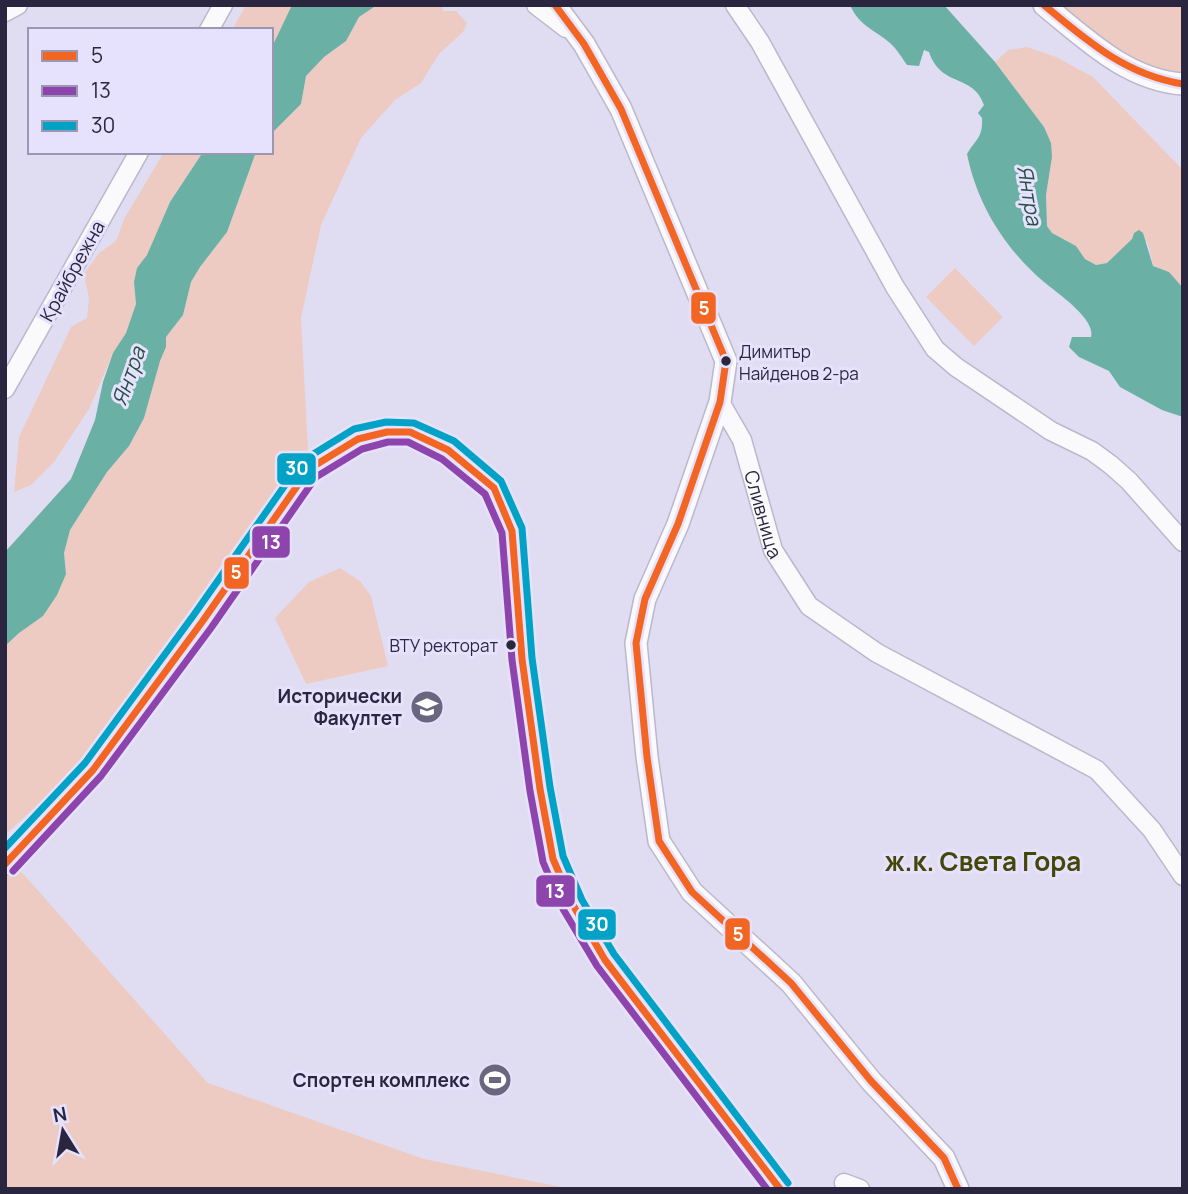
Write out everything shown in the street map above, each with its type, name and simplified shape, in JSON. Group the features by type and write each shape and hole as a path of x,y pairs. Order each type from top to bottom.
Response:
{"street":[{"path":"5,12 18,5"},
{"path":"210,28 223,5"},
{"path":"536,5 584,44"},
{"path":"555,5 584,44 621,109 726,361 720,402 678,524 645,599 636,643 648,769 659,841 692,892 791,983 871,1081 944,1158 958,1189"},
{"path":"735,5 760,42 895,287 935,349 956,367 1051,431 1111,465 1129,481 1183,542"},
{"path":"1044,5 1119,65 1162,83 1183,84"},
{"name":"Крайбрежна","path":"5,389 138,154"},
{"name":"Сливница","path":"720,402 742,440 773,550 809,606 877,653 1097,770 1153,830 1175,849 1183,876"},
{"path":"5,864 93,770 202,622 309,469 358,439 387,432 410,432 448,450 494,488 512,531 522,659 540,789 553,859 573,905 605,960 780,1189"}],"shaded area":[{"path":"246,5 292,5 273,45 273,28 233,28"},
{"path":"377,5 442,5 443,11 456,11 467,23 463,32 439,54 421,83 395,100 361,138 321,225 301,318 309,469 78,768 5,835 5,646 43,616 66,574 64,553 70,530 107,472 129,446 144,418 166,347 166,337 183,315 191,282 227,232 255,154 273,154 273,132 301,104 306,76 324,57 346,41 359,17"},
{"path":"1044,5 1183,5 1183,84 1162,83"},
{"path":"1027,47 1056,57 1093,77 1183,170 1183,288 1169,272 1153,266 1148,243 1134,233 1132,239 1107,263 1096,265 1085,259 1076,246 1052,233 1047,226 1046,195 1052,157 1044,127 995,62 1008,50"},
{"path":"163,154 202,154 170,202 147,255 137,268 134,282 136,304 126,333 113,353 89,409 54,462 31,485 14,492 19,437 71,327 87,318 89,298 84,274 99,253 116,241 124,219"},
{"path":"955,268 1003,317 974,346 926,297"},
{"path":"340,568 360,581 371,596 388,666 306,684 275,618 309,582"},
{"path":"11,860 208,1083 424,1159 571,1189 5,1189 5,864"}],"water":[{"path":"292,5 377,5 359,17 346,41 324,57 306,76 301,104 273,132 273,45"},
{"name":"Янтра","path":"850,5 944,5 995,62 1044,127 1051,143 1052,157 1046,195 1047,226 1052,233 1076,246 1085,259 1096,265 1107,263 1132,239 1134,233 1139,230 1143,233 1153,266 1169,272 1183,288 1183,417 1162,410 1120,387 1109,371 1079,357 1069,347 1072,337 1091,337 1088,322 1017,255 985,208 978,190 967,154 981,130 982,118 978,113 984,105 979,95 972,88 941,71 929,52 924,50 919,66 907,65 893,45 858,18"},
{"name":"Янтра","path":"202,154 255,154 227,232 191,282 183,315 166,337 166,347 144,418 129,446 107,472 70,530 64,553 66,574 57,595 43,616 5,646 5,552 71,479 95,420 103,382 113,353 126,333 136,304 134,282 137,268 147,255 170,202"}],"transit line":[{"name":"5","path":"555,5 584,44 621,109 726,361 720,402 678,524 645,599 636,643 647,757 659,841 692,892 791,983 871,1081 944,1158 958,1189"},
{"name":"5","path":"1044,5 1125,65 1183,84"},
{"name":"30","path":"5,848 85,763 302,461 354,429 386,422 414,423 454,441 501,481 522,528 532,658 550,787 563,856 582,900 614,954 788,1183"},
{"name":"5","path":"5,864 93,770 202,622 309,469 358,439 387,432 410,432 448,450 494,488 512,531 522,659 540,789 553,859 573,905 605,960 780,1189"},
{"name":"13","path":"13,871 101,776 211,628 316,477 362,449 388,442 408,442 442,459 485,494 502,533 512,660 530,791 543,862 563,909 597,966 767,1189"}],"place":[{"name":"Димитър Найденов 2-ра","path":"726,361"},
{"name":"ВТУ ректорат","path":"511,645"},
{"name":"Исторически Факултет","path":"427,707"},
{"name":"Спортен комплекс","path":"495,1080"}],"district":[{"name":"ж.к. Света Гора","path":"983,861"}]}
